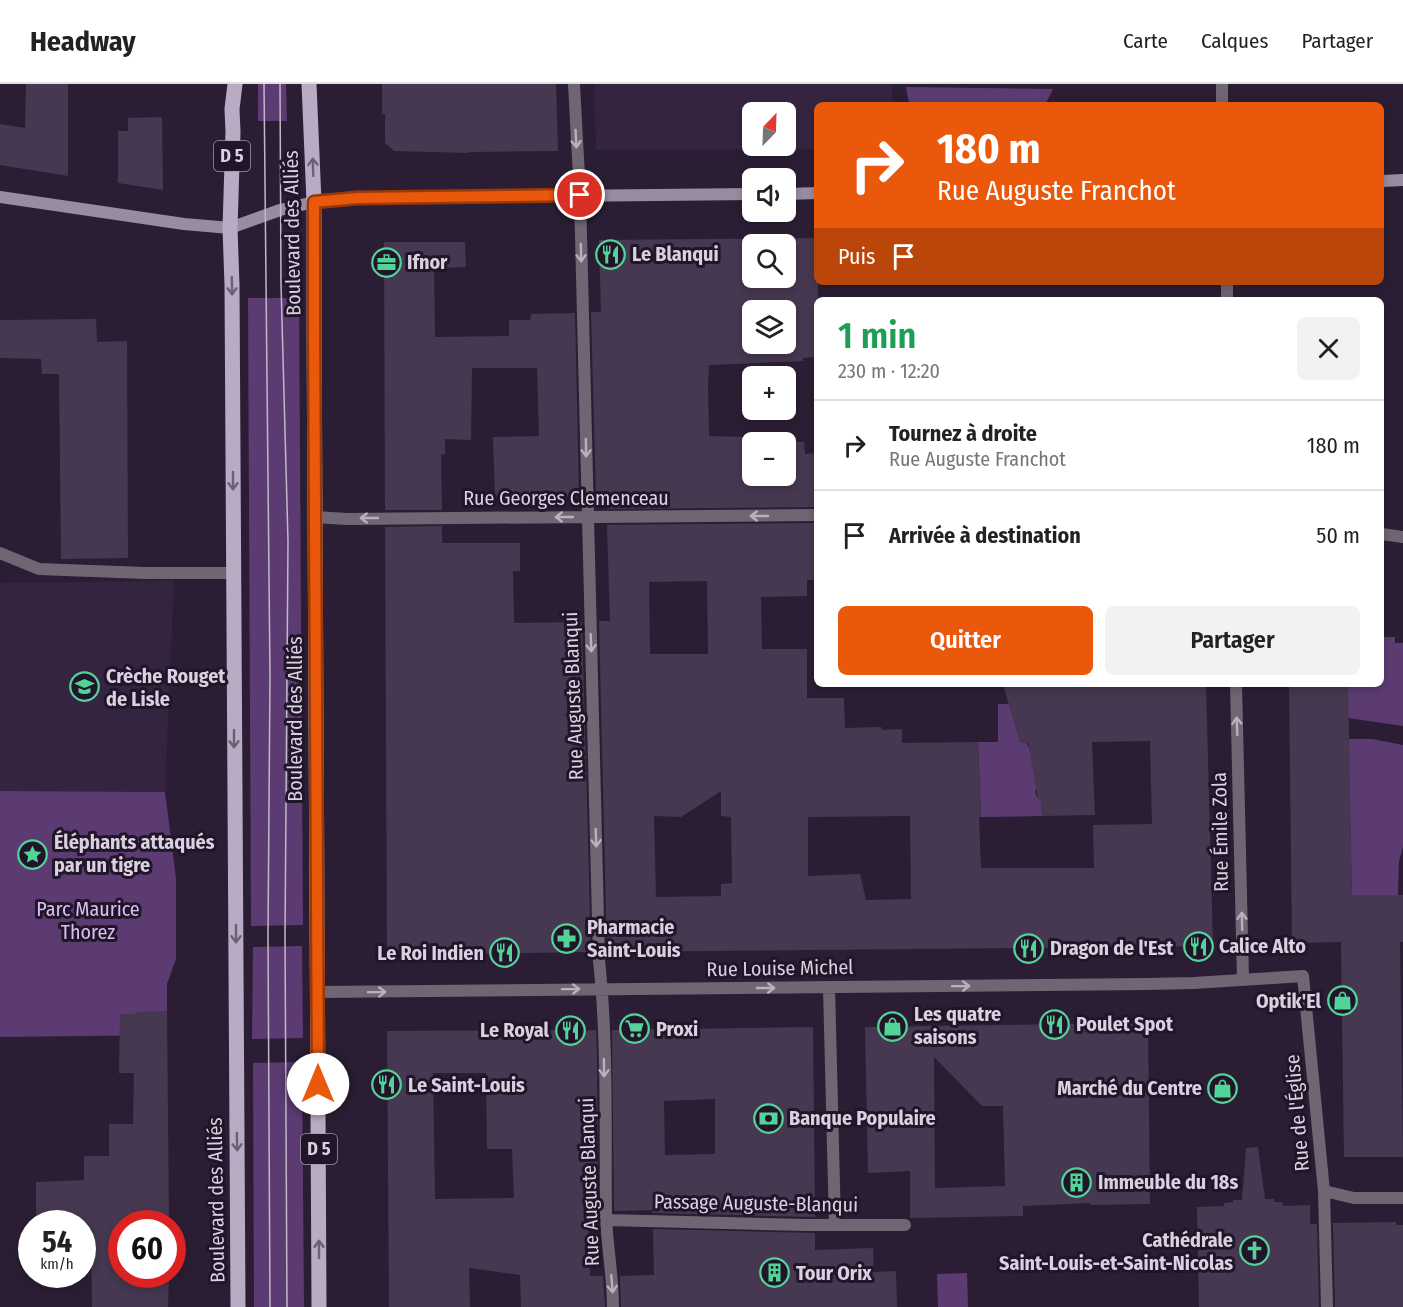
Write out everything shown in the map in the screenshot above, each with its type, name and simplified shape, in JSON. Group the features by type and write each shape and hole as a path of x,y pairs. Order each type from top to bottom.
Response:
{"main road":[{"name":"D 5","path":"230,228 232,109 235,84"},
{"name":"Boulevard des Alliés","path":"309,84 314,202 319,1307"},
{"name":"Boulevard des Alliés","path":"230,228 238,1307"}],"street":[{"name":"Rue Auguste Blanqui","path":"574,84 580,195 607,1220 613,1307"},
{"path":"1222,84 1222,102"},
{"path":"1384,181 1403,180"},
{"path":"796,194 814,193"},
{"path":"0,197 184,224 230,228 280,210 314,202 357,198 742,194"},
{"name":"Rue Georges Clemenceau","path":"315,517 347,519 814,516"},
{"path":"1384,534 1403,537"},
{"path":"0,553 39,569 145,573 234,573"},
{"name":"Rue Émile Zola","path":"1236,687 1243,979"},
{"name":"Rue de l'Église","path":"1243,979 1303,976 1324,1191 1327,1307"},
{"name":"Rue Louise Michel","path":"318,992 1170,984 1243,979"},
{"path":"829,987 835,1225"},
{"path":"1324,1191 1354,1198 1403,1198"},
{"name":"Passage Auguste-Blanqui","path":"607,1220 905,1225"}],"shaded area":[{"path":"594,84 892,84 893,102 814,102 814,149 796,149 796,102 742,102 742,149 596,150"},
{"name":"Crèche Rouget de Lisle","path":"174,581 165,792 0,791 0,583"}],"green space":[{"path":"258,84 286,84 287,121 258,121"},
{"path":"906,87 1053,89 1046,102 910,102"},
{"path":"248,298 299,298 303,925 251,926"},
{"path":"1384,637 1395,637 1395,643 1403,643 1403,726 1348,718 1348,687 1384,687"},
{"path":"998,704 1105,704 1026,742 1035,755 1039,789 1035,790 1041,802 1042,816 981,817 978,742 998,742"},
{"path":"1348,739 1372,739 1403,745 1403,847 1399,861 1398,895 1352,895"},
{"name":"Parc Maurice Thorez","path":"0,791 165,792 176,878 176,959 167,984 167,1035 0,1037"},
{"path":"302,946 303,1038 252,1039 253,947"},
{"path":"302,1062 304,1307 254,1307 253,1063"},
{"path":"967,1273 968,1307 938,1307 937,1274"}],"building":[{"path":"26,84 68,84 68,176 0,165 0,124 25,128"},
{"path":"382,84 556,84 558,151 469,153 394,151 385,143"},
{"path":"162,117 163,190 118,183 118,131 128,131 128,118"},
{"path":"796,238 814,238 814,285 818,285 818,297 814,297 814,357 803,358 803,361 709,365 708,388 709,436 742,437 742,486 796,486 796,442 804,442 805,454 814,453 814,507 607,509 606,496 596,496 591,312 601,312 599,240 742,239 742,288 796,288"},
{"path":"384,242 465,242 466,267 434,268 435,337 509,336 509,320 530,320 531,314 575,313 579,496 495,496 493,437 539,436 537,368 472,368 471,440 445,439 445,454 441,455 442,510 385,510"},
{"path":"96,319 97,342 127,341 128,558 61,559 59,374 42,374 41,359 0,358 0,320"},
{"path":"814,523 814,580 807,580 807,596 761,597 762,649 807,649 807,698 844,698 845,728 902,729 902,743 978,742 981,868 1094,868 1093,825 1152,824 1150,741 1092,742 1095,815 1042,816 1028,743 1020,743 1004,687 1206,687 1213,946 607,952 599,621 610,621 607,525","holes":["707,581 708,654 650,654 649,582","721,791 721,816 731,817 732,883 721,884 721,896 656,897 654,816 681,817","910,816 911,899 866,900 860,874 808,876 808,817"]},
{"path":"442,526 442,543 520,543 520,571 513,571 514,623 582,622 591,952 387,955 385,527"},
{"path":"1289,687 1348,687 1352,895 1403,895 1403,942 1400,942 1403,1157 1344,1157 1341,942 1292,943"},
{"path":"167,1011 169,1210 108,1210 108,1288 169,1288 168,1307 92,1307 92,1288 96,1288 96,1210 36,1210 36,1182 84,1180 84,1156 109,1156 109,1124 133,1124 134,1073 119,1073 120,1014 135,1014 135,1012"},
{"path":"1148,1023 1150,1204 1090,1205 1090,1203 1023,1206 1023,1216 910,1218 910,1171 868,1173 865,1027","holes":["934,1057 982,1106 1003,1106 1005,1186 935,1188"]},
{"path":"813,1027 815,1217 653,1213 653,1210 614,1211 612,1030","holes":["715,1099 715,1154 665,1155 664,1101"]},
{"path":"596,1030 598,1211 588,1211 590,1276 603,1276 605,1307 521,1307 520,1275 469,1268 470,1307 389,1307 387,1031","holes":["433,1073 486,1073 487,1149 512,1149 514,1198 435,1199"]},
{"name":"Cathédrale Saint-Louis-et-Saint-Nicolas","path":"1258,1147 1265,1199 1282,1202 1283,1206 1310,1205 1310,1224 1317,1224 1319,1307 1199,1307 1197,1207 1224,1206 1224,1203 1233,1202 1233,1200 1242,1200 1246,1148"},
{"path":"1396,1222 1396,1225 1403,1225 1403,1307 1335,1307 1333,1223"},
{"name":"Tour Orix","path":"653,1229 815,1233 815,1250 873,1248 874,1272 896,1271 897,1307 621,1307 620,1276 654,1275"}],"tram line":[{"path":"264,84 270,675 268,936 270,1307"},
{"path":"280,84 281,284 288,541 285,937 287,1307"}],"place":[{"name":"Le Blanqui","path":"611,254"},
{"name":"Ifnor","path":"386,262"},
{"name":"Crèche Rouget de Lisle","path":"85,687"},
{"name":"Éléphants attaqués par un tigre","path":"33,854"},
{"name":"Pharmacie Saint-Louis","path":"566,938"},
{"name":"Calice Alto","path":"1198,946"},
{"name":"Dragon de l'Est","path":"1029,948"},
{"name":"Le Roi Indien","path":"505,953"},
{"name":"Optik'El","path":"1342,1001"},
{"name":"Poulet Spot","path":"1055,1024"},
{"name":"Les quatre saisons","path":"893,1026"},
{"name":"Proxi","path":"635,1029"},
{"name":"Le Royal","path":"570,1030"},
{"name":"Le Saint-Louis","path":"387,1085"},
{"name":"Marché du Centre","path":"1223,1088"},
{"name":"Banque Populaire","path":"768,1118"},
{"name":"Immeuble du 18s","path":"1077,1182"},
{"name":"Cathédrale Saint-Louis-et-Saint-Nicolas","path":"1254,1251"},
{"name":"Tour Orix","path":"775,1273"}],"route":[{"path":"318,1084 314,202 357,198 580,195"}]}
